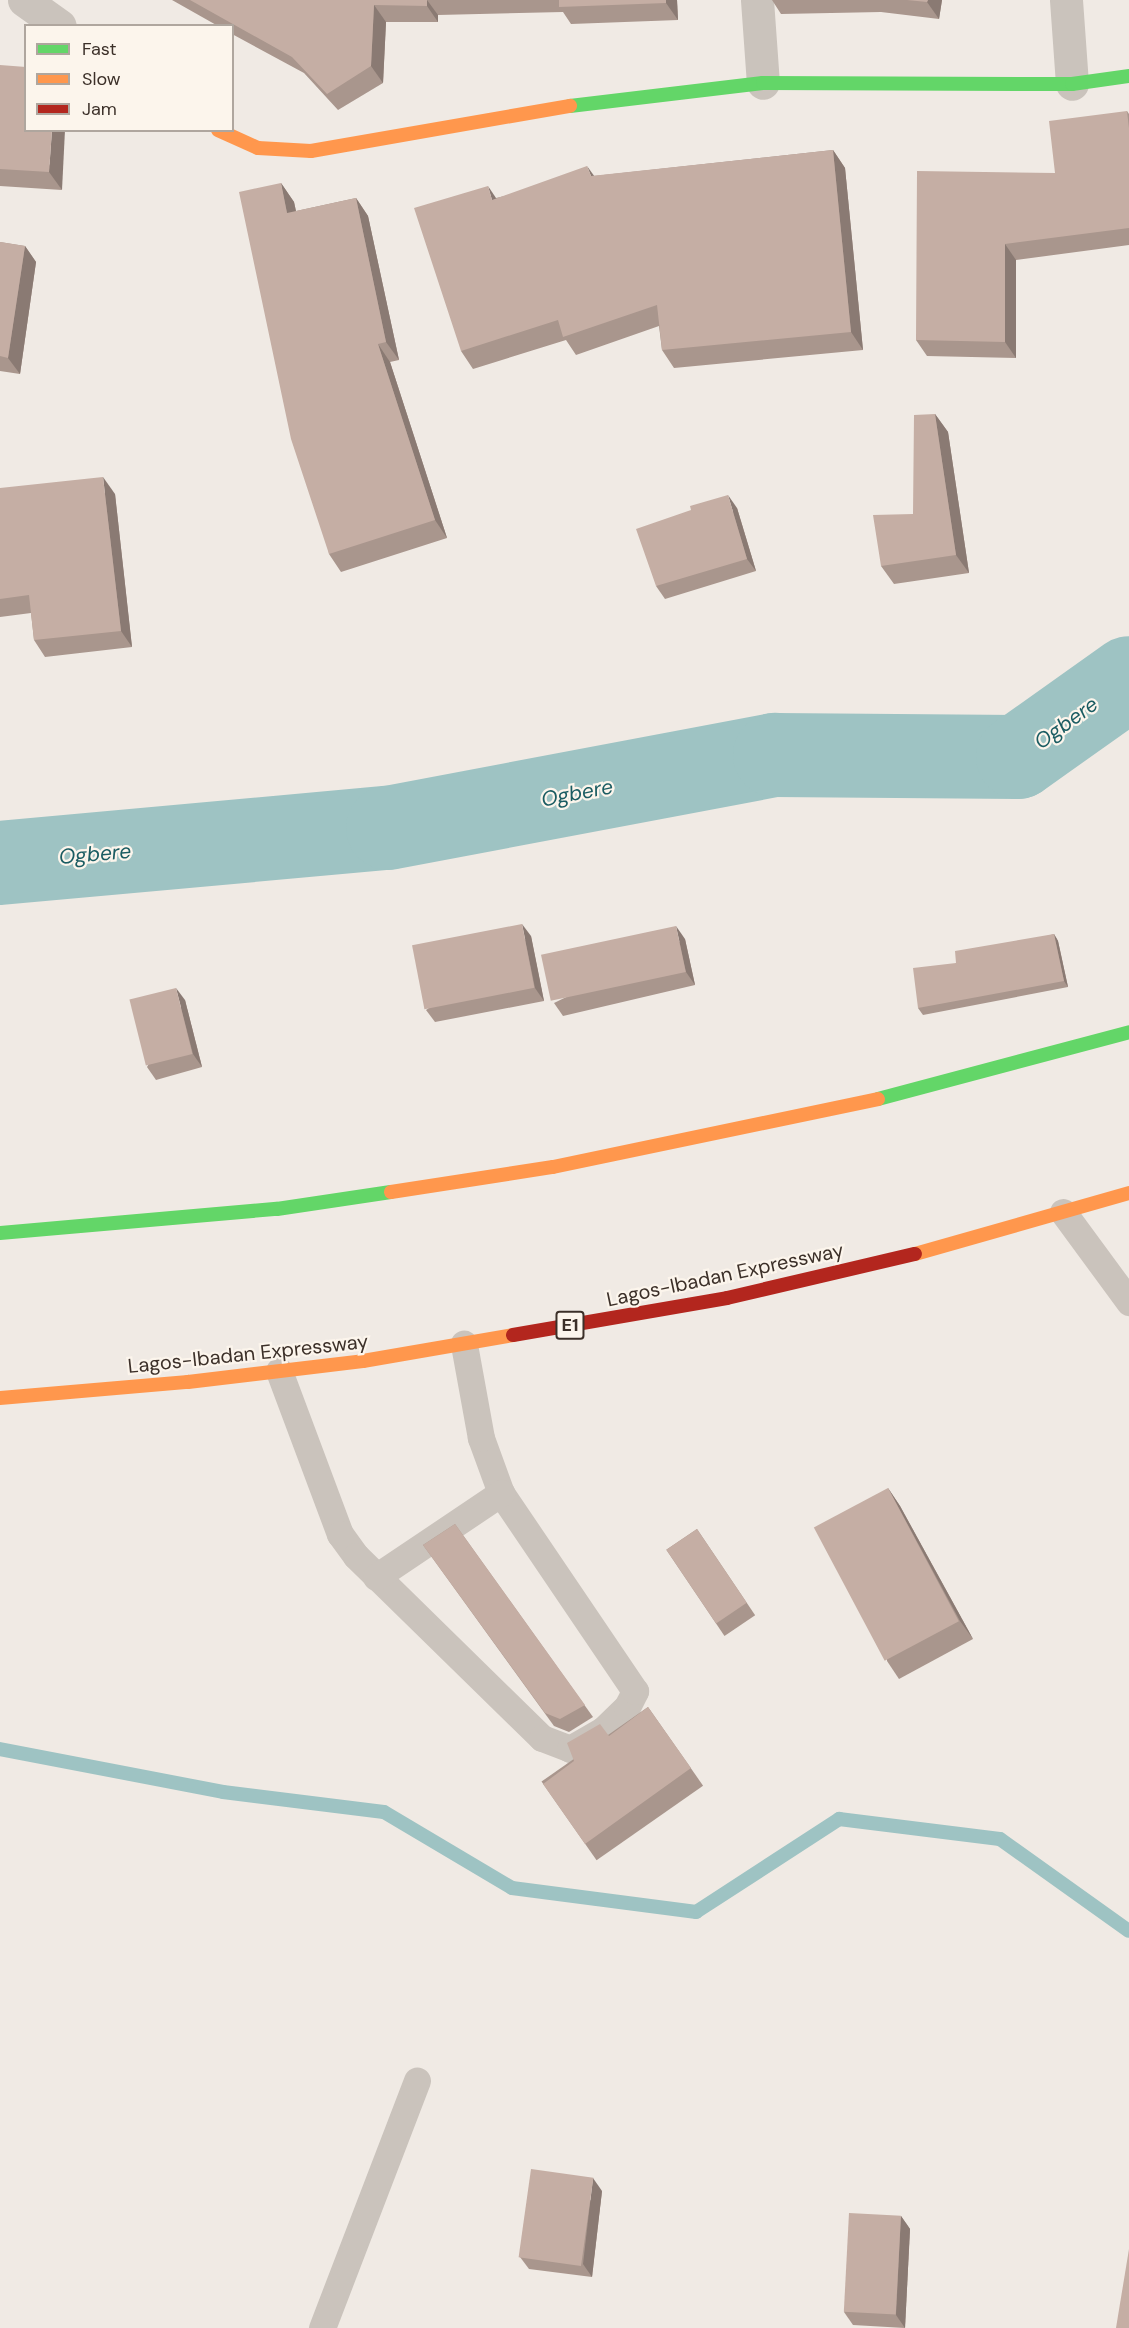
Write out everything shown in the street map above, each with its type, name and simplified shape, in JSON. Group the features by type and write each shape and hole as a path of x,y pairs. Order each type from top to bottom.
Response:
{"main road":[{"path":"223,132 258,148 311,151 586,103 763,83 1072,84 1129,76"},
{"path":"0,1233 277,1209 553,1167 836,1110 1129,1032"},
{"name":"Lagos-Ibadan Expressway","path":"0,1398 279,1371 464,1344 727,1298 946,1247 1129,1193"}],"street":[{"path":"24,0 57,24"},
{"path":"757,0 763,83"},
{"path":"1066,0 1072,84"}],"lane":[{"path":"1063,1212 1129,1302"},
{"path":"279,1371 340,1533 376,1577 542,1738 570,1749 587,1742 627,1707 635,1691 501,1493 481,1438 464,1344"},
{"path":"376,1577 501,1493"},
{"path":"322,2328 417,2081"}],"building":[{"path":"190,0 427,0 427,6 374,5 371,66 327,94 292,57"},
{"path":"559,0 666,0 666,3 559,7"},
{"path":"0,65 24,67 24,132 52,132 49,172 0,169"},
{"path":"1127,111 1129,228 1005,244 1005,342 916,340 917,171 1055,173 1049,121"},
{"path":"833,150 851,332 662,350 657,305 563,337 558,320 461,351 414,208 488,186 492,200 587,166 591,176"},
{"path":"281,183 287,213 356,198 386,342 378,344 435,520 329,554 291,439 239,192"},
{"path":"0,242 25,246 8,358 0,356"},
{"path":"935,414 956,555 881,566 873,515 913,514 914,415"},
{"path":"103,477 121,631 34,640 29,595 0,599 0,488"},
{"path":"728,495 747,559 656,586 636,529 691,510 690,506"},
{"path":"522,924 534,988 424,1009 412,945"},
{"path":"676,926 686,972 551,1001 541,955"},
{"path":"1054,934 1064,981 918,1008 913,968 956,963 955,951"},
{"path":"176,988 192,1054 146,1066 129,1000"},
{"path":"888,1488 959,1621 885,1661 814,1527"},
{"path":"455,1524 585,1705 560,1719 545,1713 423,1545"},
{"path":"697,1529 747,1603 716,1623 666,1550"},
{"path":"648,1707 691,1768 585,1844 543,1784 574,1761 567,1743 600,1724 609,1736"},
{"path":"531,2169 593,2178 581,2266 519,2257"},
{"path":"849,2213 901,2216 896,2315 844,2312"},
{"path":"1129,2249 1129,2328 1116,2328"}],"waterway":[{"name":"Ogbere","path":"0,863 388,828 775,755 1018,757 1129,678"},
{"path":"0,1749 223,1792 384,1812 512,1888 696,1912 839,1819 1000,1839 1129,1931"}],"traffic: fast":[{"path":"570,106 763,83 1072,84 1129,76"},
{"path":"878,1099 1129,1032"},
{"path":"0,1233 277,1209 391,1192"}],"traffic: slow":[{"path":"222,132 258,148 311,151 570,106"},
{"path":"391,1192 553,1167 878,1099"},
{"path":"915,1254 1129,1193"},
{"path":"0,1398 188,1382 363,1361 513,1335"}],"traffic: jam":[{"path":"513,1335 727,1298 915,1254"}]}
